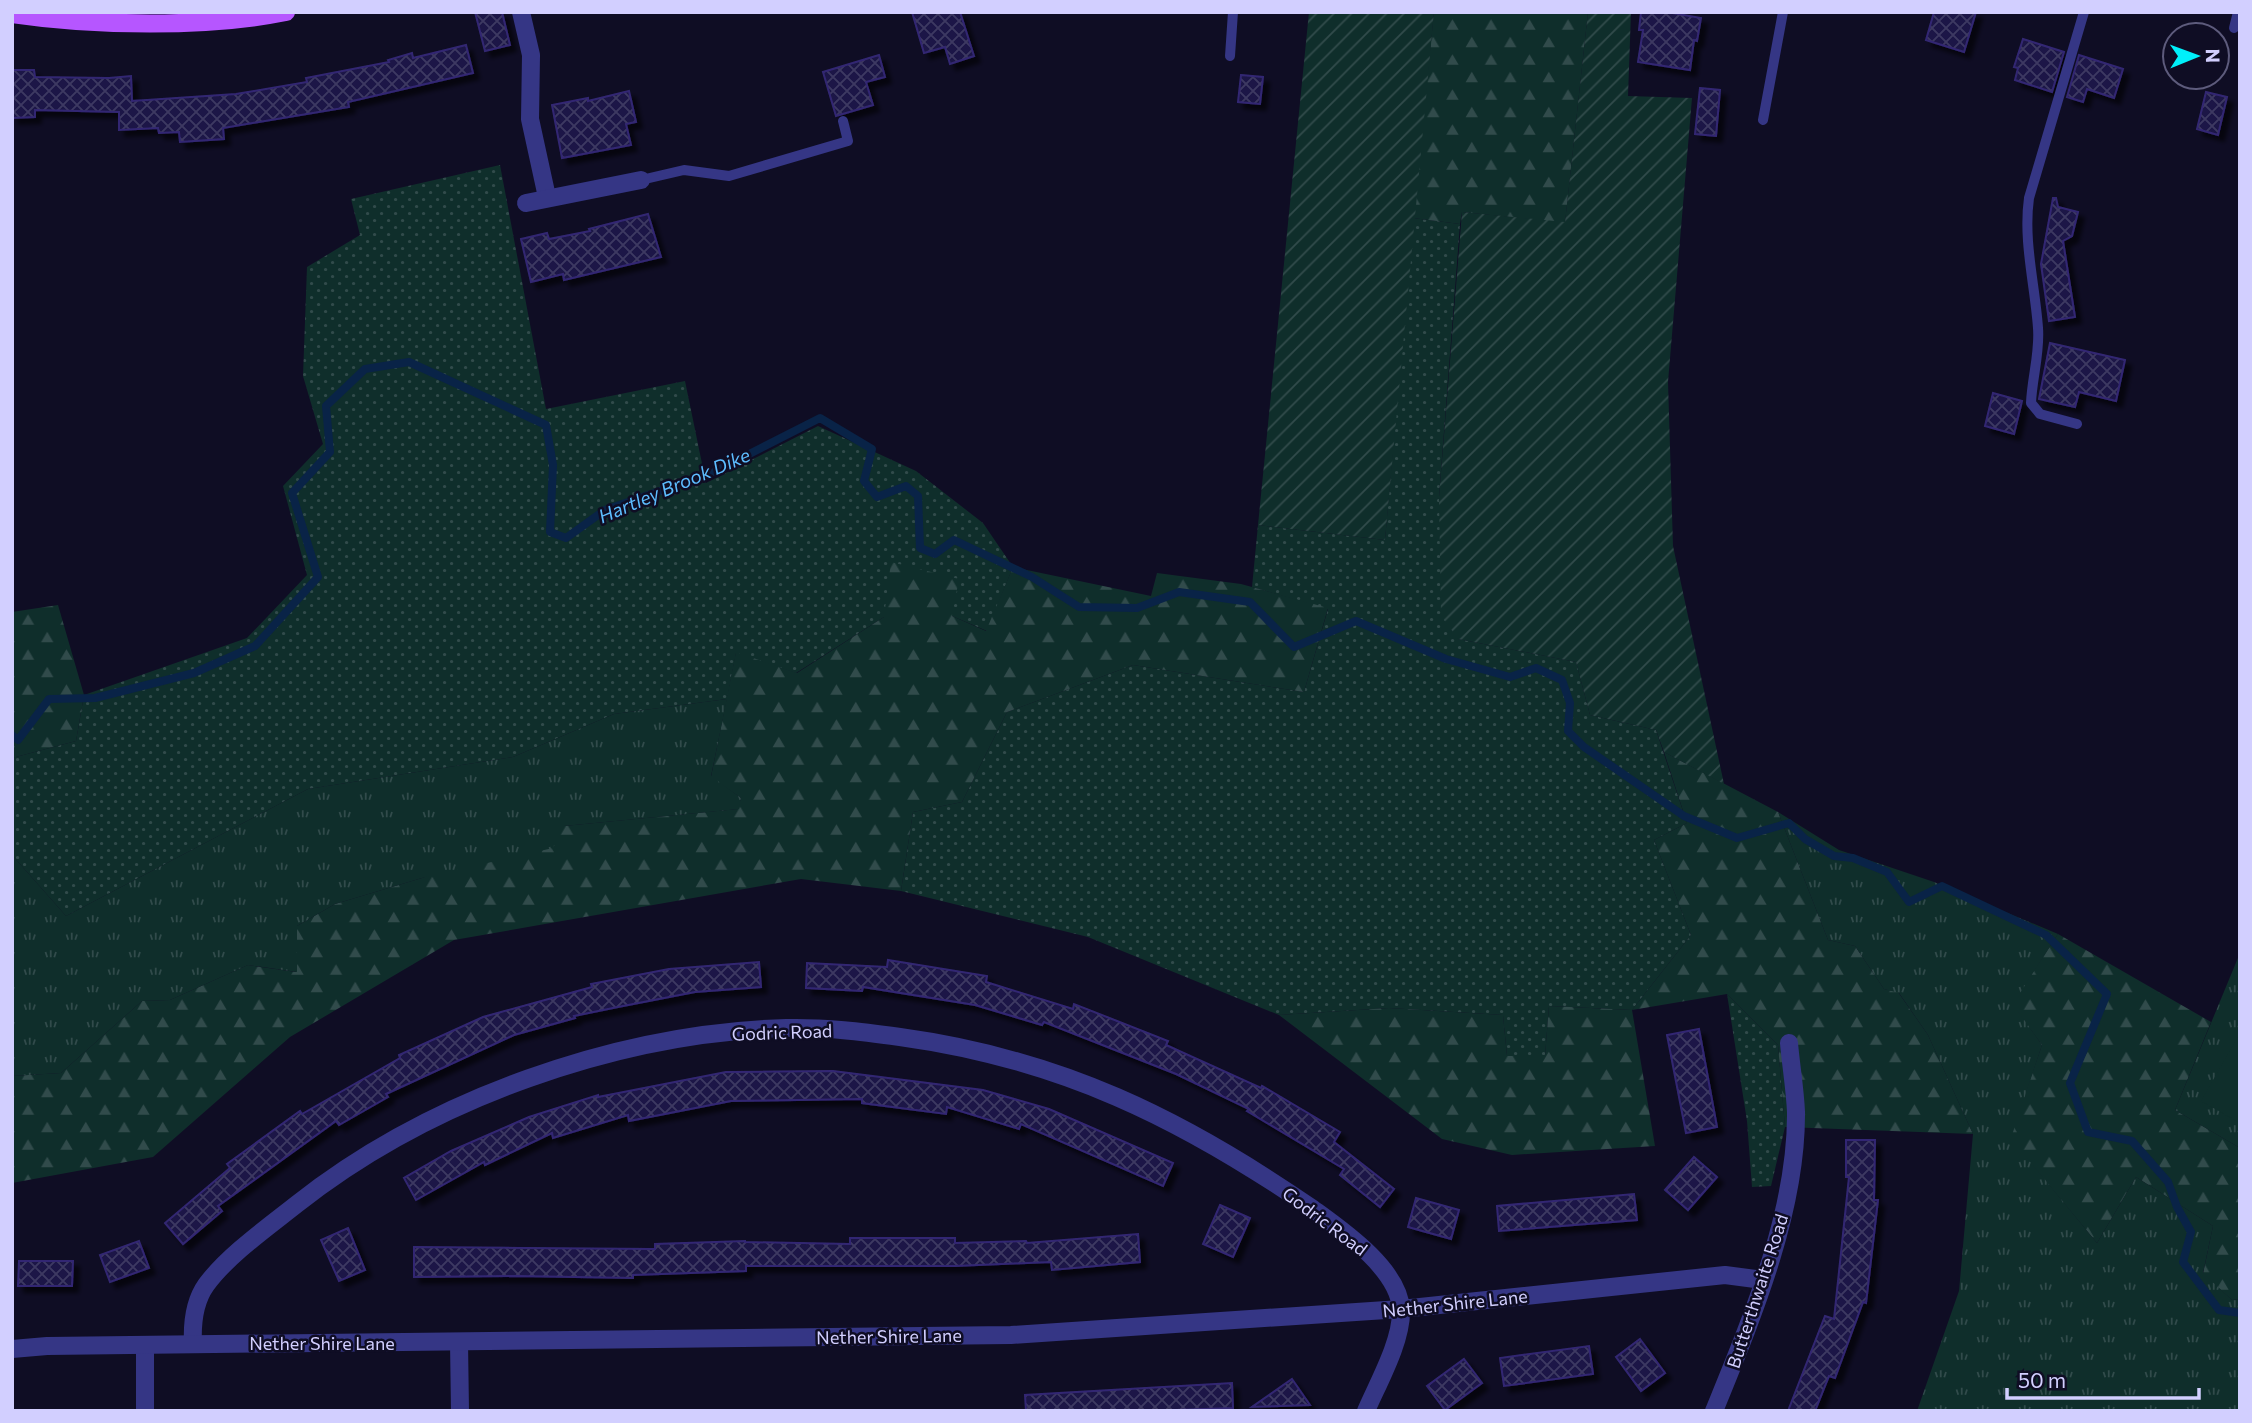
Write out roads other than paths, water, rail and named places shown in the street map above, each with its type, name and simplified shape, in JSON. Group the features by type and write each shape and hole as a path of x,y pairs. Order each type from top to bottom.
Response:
{"main road":[{"path":"12,15 205,22 286,12"}],"street":[{"path":"521,12 531,55 530,119 547,197"},
{"path":"526,203 641,180"},
{"name":"Godric Road","path":"193,1344 192,1325 205,1286 244,1246 296,1205 382,1146 457,1106 598,1056 724,1034 786,1028 851,1030 996,1054 1062,1074 1137,1104 1207,1140 1329,1221 1373,1258 1396,1292 1401,1309"},
{"name":"Butterthwaite Road","path":"1714,1411 1763,1280 1781,1223 1792,1158 1796,1113 1788,1043"},
{"name":"Nether Shire Lane","path":"12,1349 47,1346 1010,1335 1401,1309 1725,1275 1763,1280"},
{"path":"1366,1411 1392,1350 1401,1309"},
{"path":"459,1342 460,1411"},
{"path":"145,1345 145,1411"}],"lane":[{"path":"1230,56 1233,12"},
{"path":"1763,120 1783,12"},
{"path":"2077,424 2040,414 2031,403 2038,353 2038,329 2026,217 2029,198 2084,12"},
{"path":"2234,28 2238,12"},
{"path":"641,180 684,170 729,176 836,145 848,141 843,121"}],"waterway":[{"name":"Hartley Brook Dike","path":"12,735 18,740 49,699 95,698 194,673 255,646 318,577 292,493 330,452 326,406 365,369 409,362 546,425 553,465 550,532 566,538 605,510 712,473 820,418 872,449 864,481 877,497 906,486 918,496 920,548 935,554 954,540 1032,577 1079,607 1137,608 1179,592 1250,602 1294,647 1356,621 1446,659 1510,677 1536,668 1562,680 1570,703 1568,731 1584,747 1684,816 1737,838 1789,823 1805,839 1834,856 1853,858 1887,872 1909,902 1942,886 2046,935 2107,994 2070,1083 2088,1132 2132,1141 2168,1182 2177,1207 2191,1232 2183,1262 2219,1310 2240,1313"}]}
